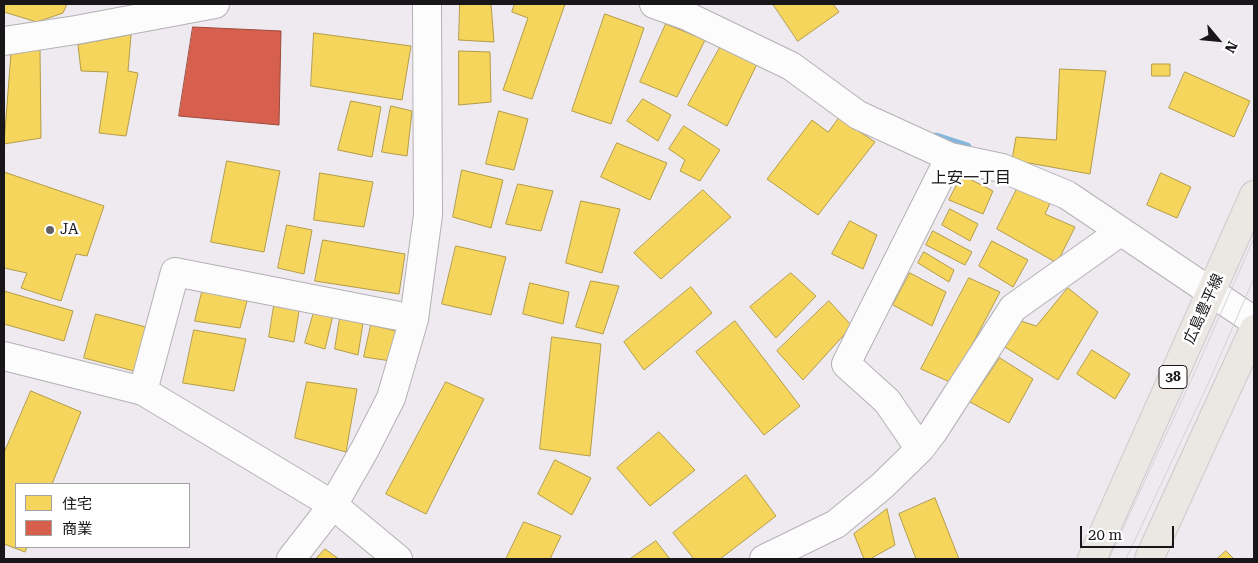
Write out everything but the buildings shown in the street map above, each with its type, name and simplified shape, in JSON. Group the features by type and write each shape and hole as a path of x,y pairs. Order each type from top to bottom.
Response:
{"main road":[{"name":"広島豊平線","path":"1092,559 1254,195"},
{"path":"1149,559 1254,329"}],"street":[{"path":"4,41 76,30 215,4"},
{"path":"291,559 333,505 366,449 391,398 414,319 428,215 427,4"},
{"path":"654,4 685,15 791,66 858,115 950,157 1002,168 1066,196 1254,321"},
{"path":"920,449 887,401 846,364 950,157"},
{"path":"764,559 836,524 882,486 920,449 933,432 1013,308 1120,232"},
{"path":"143,391 175,272 414,319"},
{"path":"4,356 143,391 333,505 398,559"}],"waterway":[{"path":"936,137 967,147"}],"tram line":[{"path":"1109,559 1254,238"},
{"path":"1126,559 1208,384 1254,278"}],"place":[{"name":"JA","path":"50,230"}],"district":[{"name":"上安一丁目","path":"971,178"}]}
